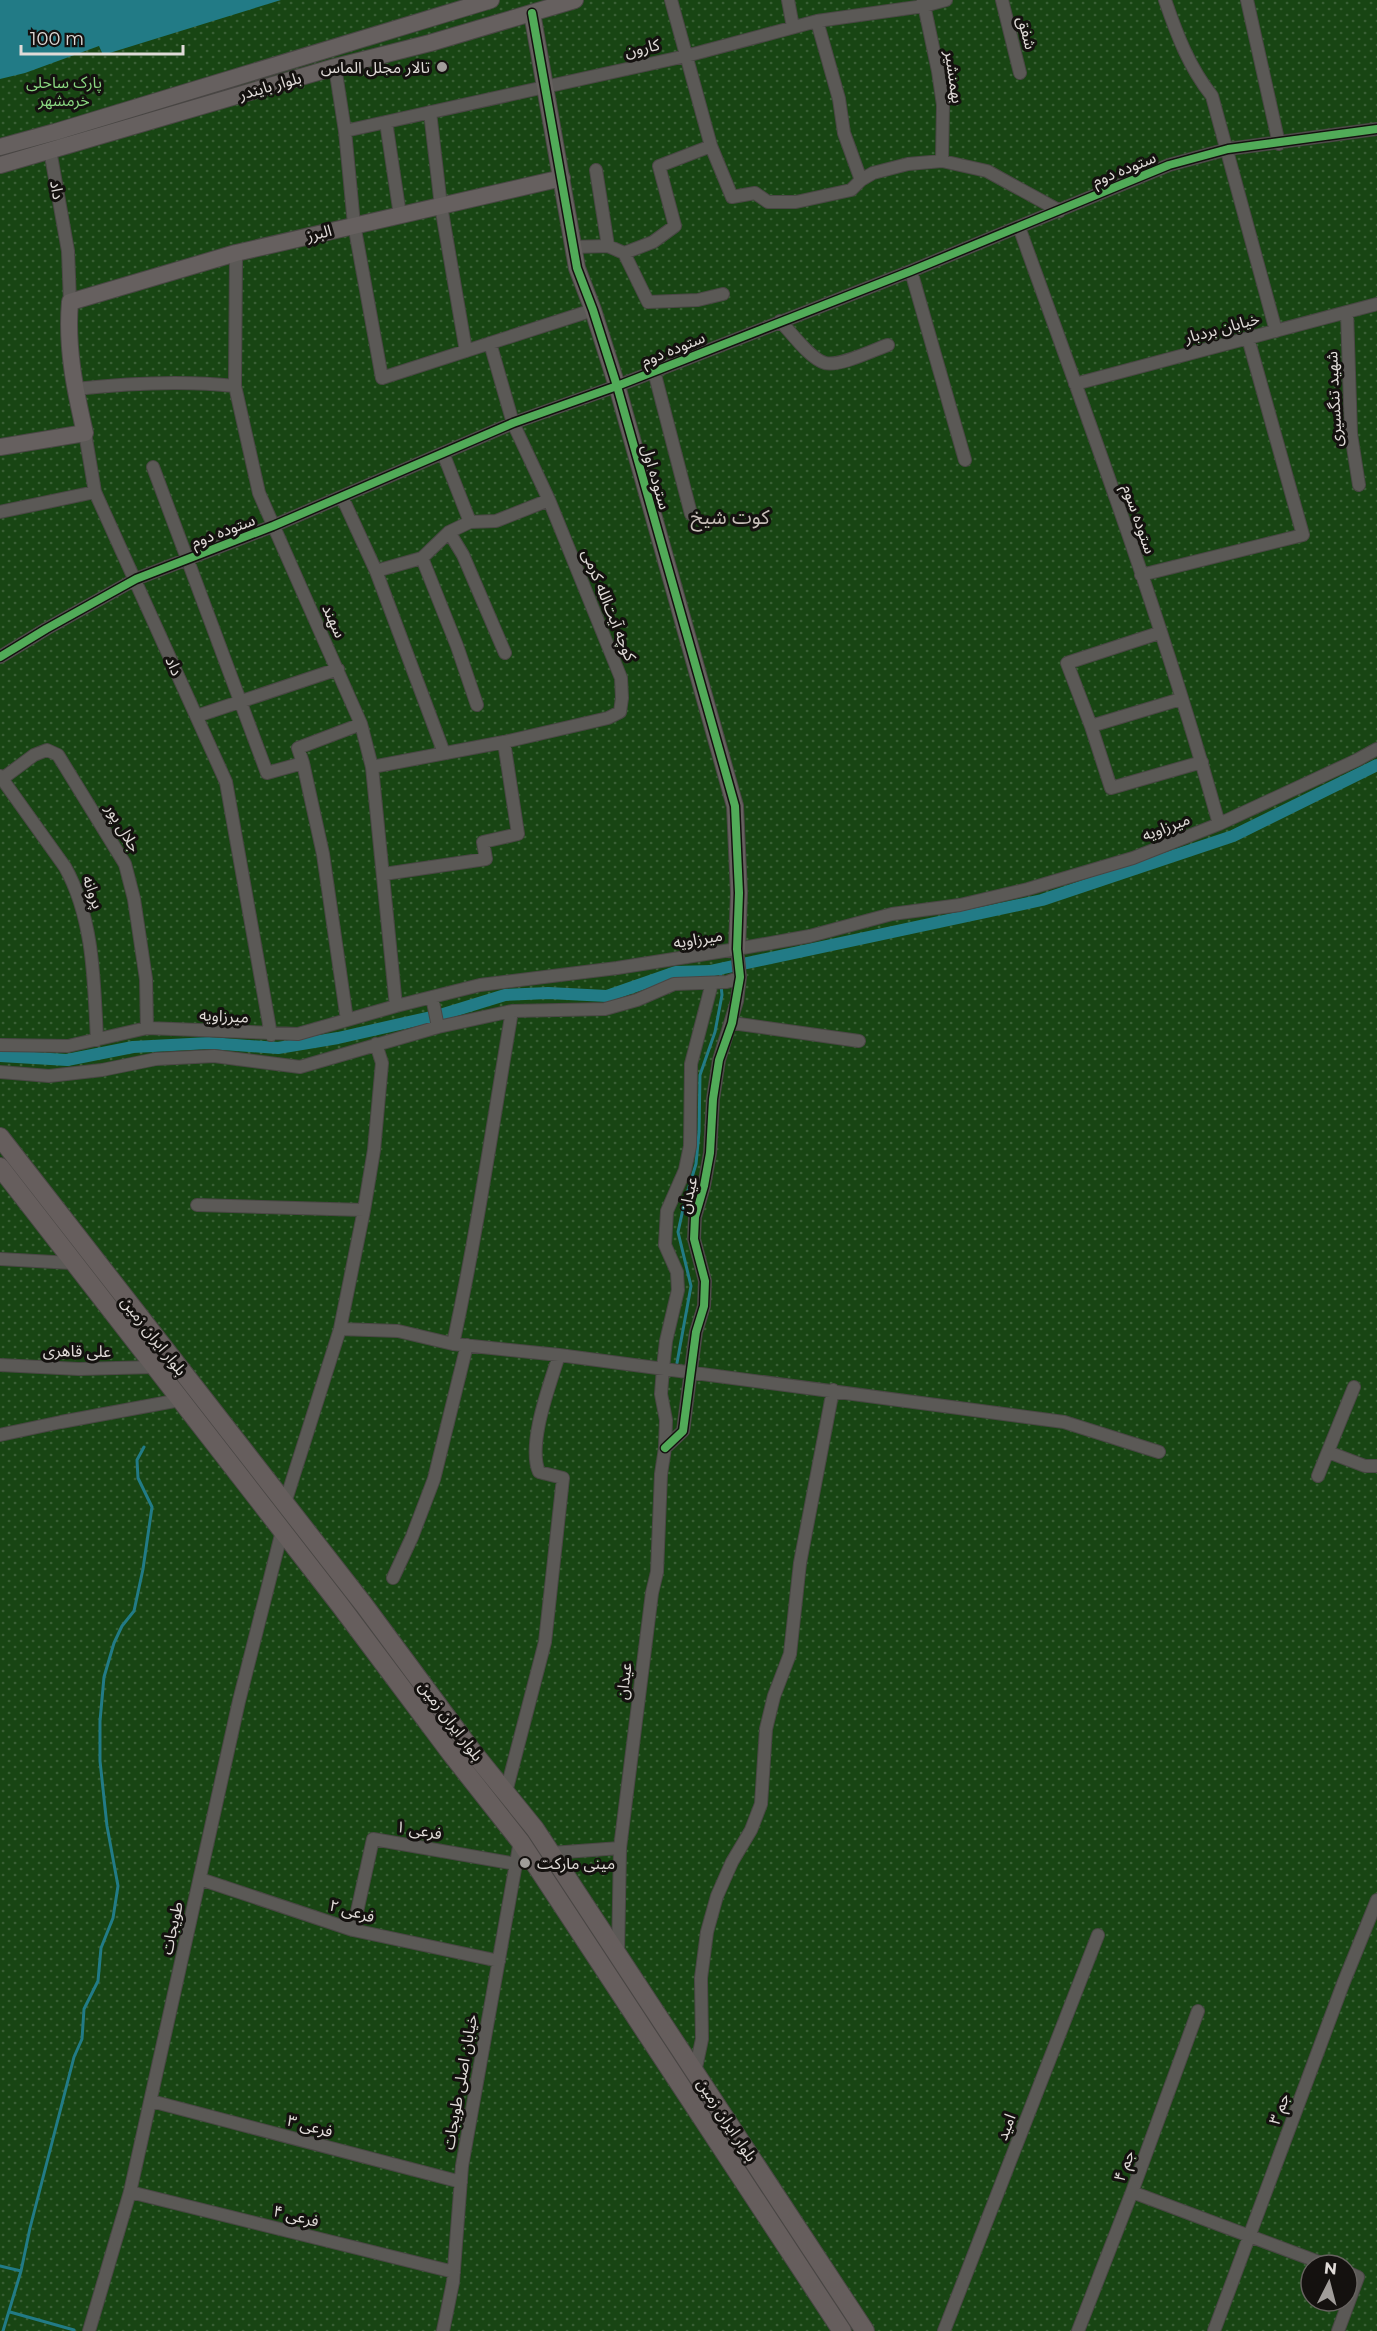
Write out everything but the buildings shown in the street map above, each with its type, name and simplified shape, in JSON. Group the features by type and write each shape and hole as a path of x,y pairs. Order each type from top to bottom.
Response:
{"main road":[{"name":"بلوار ایران زمین","path":"0,1137 364,1605 551,1853 865,2331"},
{"name":"بلوار ایران زمین","path":"0,1167 520,1841 842,2331"}],"street":[{"name":"بلوار بایندر","path":"0,147 491,0"},
{"name":"بلوار بایندر","path":"0,165 300,77 430,43 575,0"},
{"path":"671,0 711,146 732,197 755,193 768,202 796,202 851,190 861,180 873,174 908,164 942,161 987,171 1060,211"},
{"path":"788,0 793,27"},
{"name":"کارون","path":"345,131 686,56 818,21 946,0"},
{"name":"شفق","path":"1002,0 1020,73"},
{"path":"1165,0 1178,38 1196,76 1212,96 1276,331"},
{"path":"1246,0 1279,144"},
{"name":"بهمنشیر","path":"923,3 943,105 942,161"},
{"name":"ستوده اول","path":"532,13 577,268 593,310 616,386 735,806 739,893 737,952"},
{"path":"818,21 839,99 844,133 861,180"},
{"path":"294,58 300,77"},
{"path":"335,67 345,131 354,224 382,378 593,310"},
{"path":"430,112 441,206 466,351"},
{"path":"386,122 400,214"},
{"name":"ستوده دوم","path":"0,657 136,579 273,526 513,423 616,386 911,271 1169,165 1228,149 1279,144 1377,129"},
{"path":"624,253 653,242 675,226 659,166 711,146"},
{"name":"داد","path":"50,150 68,251 74,301 67,330 75,389 95,492 226,782 271,1035"},
{"path":"596,170 608,246"},
{"name":"البرز","path":"74,301 236,254 354,224 562,178"},
{"name":"ستوده سوم","path":"1019,227 1141,575 1202,762 1219,824"},
{"path":"573,247 608,246 624,253 648,302 698,300 723,294"},
{"name":"سهند","path":"236,254 235,386 259,493 361,724 372,767 396,1006"},
{"path":"911,271 965,460"},
{"name":"خیابان بردبار","path":"1075,384 1377,304"},
{"name":"شهید تنگسیری","path":"1347,312 1351,434 1359,485"},
{"path":"780,321 812,356 824,363 836,364 888,345"},
{"path":"1141,575 1303,535 1248,338"},
{"name":"کوچه آیت‌الله کرمی","path":"372,767 504,742 608,718 620,712 621,678 549,501 513,423 490,343"},
{"path":"654,371 691,514"},
{"path":"75,389 134,383 192,381 235,386"},
{"path":"0,447 85,433"},
{"path":"443,453 470,522"},
{"path":"153,467 267,772 303,763"},
{"path":"0,512 95,492"},
{"path":"342,497 376,571 444,753"},
{"path":"376,571 422,558 449,532 470,522 496,521 549,501"},
{"path":"449,532 463,555 505,653"},
{"path":"422,558 457,646 477,705"},
{"path":"1160,633 1066,663 1091,726 1111,788 1202,762"},
{"path":"197,716 338,669"},
{"path":"1091,726 1181,699"},
{"path":"347,1020 323,854 303,763 297,748 361,724"},
{"path":"384,874 486,859 483,842 518,834 504,742"},
{"name":"میرزاویه","path":"0,1045 68,1046 147,1028 271,1035 298,1034 396,1006 433,1002 480,986 737,952 810,936 892,914 960,905 1133,858 1219,824 1377,749"},
{"name":"جلال پور","path":"1,777 34,755 47,750 58,755 125,864 134,899 146,979 147,1028"},
{"name":"پروانه","path":"1,777 74,883 87,928 93,974 97,1040"},
{"name":"عیدان","path":"665,1448 683,1431 696,1332 704,1306 705,1281 694,1239 695,1217 710,1153 713,1099 719,1060 732,1023 740,974 737,952"},
{"path":"0,1072 49,1076 102,1070 156,1059 214,1056 300,1067 437,1025 512,1011 605,1009 637,1000 674,984 718,983 740,974"},
{"name":"عیدان","path":"618,1954 620,1848 652,1593 657,1572 666,1420 661,1394 663,1368 666,1341 678,1290 677,1272 665,1245 667,1210 685,1170 690,1146 691,1064 718,983"},
{"path":"433,1002 437,1025"},
{"path":"453,1344 473,1251 512,1011"},
{"path":"732,1023 859,1041"},
{"path":"285,1503 340,1329 364,1210 374,1150 382,1063 376,1044"},
{"path":"196,1205 364,1210"},
{"path":"0,1259 72,1263"},
{"path":"340,1329 398,1331 467,1346 663,1368 1064,1422 1159,1452"},
{"path":"393,1578 412,1537 434,1479 467,1346"},
{"path":"506,1792 545,1642 563,1478 538,1472 534,1462 540,1413 559,1355"},
{"name":"علی قاهری","path":"0,1365 79,1369 154,1367"},
{"path":"1318,1476 1354,1387"},
{"path":"695,2072 702,2039 701,1978 707,1932 717,1896 732,1862 751,1830 761,1803 766,1729 774,1696 790,1654 800,1563 833,1390"},
{"path":"0,1436 180,1400"},
{"path":"1328,1452 1365,1466 1377,1466"},
{"name":"طویجات","path":"89,2331 130,2192 239,1701 282,1530"},
{"name":"فرعی ۱","path":"353,1930 373,1839 516,1864"},
{"name":"خیابان اصلی طویجات","path":"443,2331 454,2272 461,2182 520,1841"},
{"path":"551,1853 620,1848"},
{"name":"فرعی ۲","path":"200,1879 353,1930 499,1961"},
{"name":"جم ۳","path":"1214,2331 1343,1984 1377,1900"},
{"name":"امید","path":"944,2331 1098,1935"},
{"name":"جم ۴","path":"1078,2331 1198,2011"},
{"name":"فرعی ۳","path":"151,2101 461,2182"},
{"name":"فرعی ۴","path":"130,2192 454,2272"},
{"path":"1132,2192 1299,2255"},
{"path":"1338,2331 1343,2313"}],"green space":[{"name":"پارک ساحلی خرمشهر","path":"0,0 1377,0 1377,2331 0,2331"}],"water":[{"path":"0,0 281,0 103,55 99,46 25,73 0,79"}],"waterway":[{"path":"0,1056 67,1060 133,1047 209,1043 278,1048 338,1038 440,1015 505,995 548,993 607,996 676,972 710,971 1042,900 1233,836 1377,765"},
{"path":"720,969 721,979"},
{"path":"677,1363 691,1286 678,1232 696,1164 700,1075 715,1032 722,995 721,985"},
{"path":"3,2331 21,2271 74,2057 82,2039 84,2009 98,1981 101,1948 113,1918 118,1886 107,1826 100,1761 100,1721 104,1677 114,1643 122,1626 134,1611 143,1569 152,1507 138,1478 137,1460 144,1447"},
{"path":"0,2266 21,2271"},
{"path":"10,2312 74,2330"}],"cycle path":[{"path":"532,13 577,268 617,386 735,806 739,893 737,949 740,977 732,1023 719,1060 713,1099 710,1153 695,1217 694,1239 705,1281 704,1306 696,1332 683,1431 665,1448"},
{"path":"0,657 136,579 273,526 513,423 617,386 911,271 1169,165 1228,149 1377,129"}],"place":[{"name":"تالار مجلل الماس","path":"442,67"},
{"name":"مینی مارکت","path":"525,1863"}],"district":[{"name":"کوت شیخ","path":"730,517"}]}
